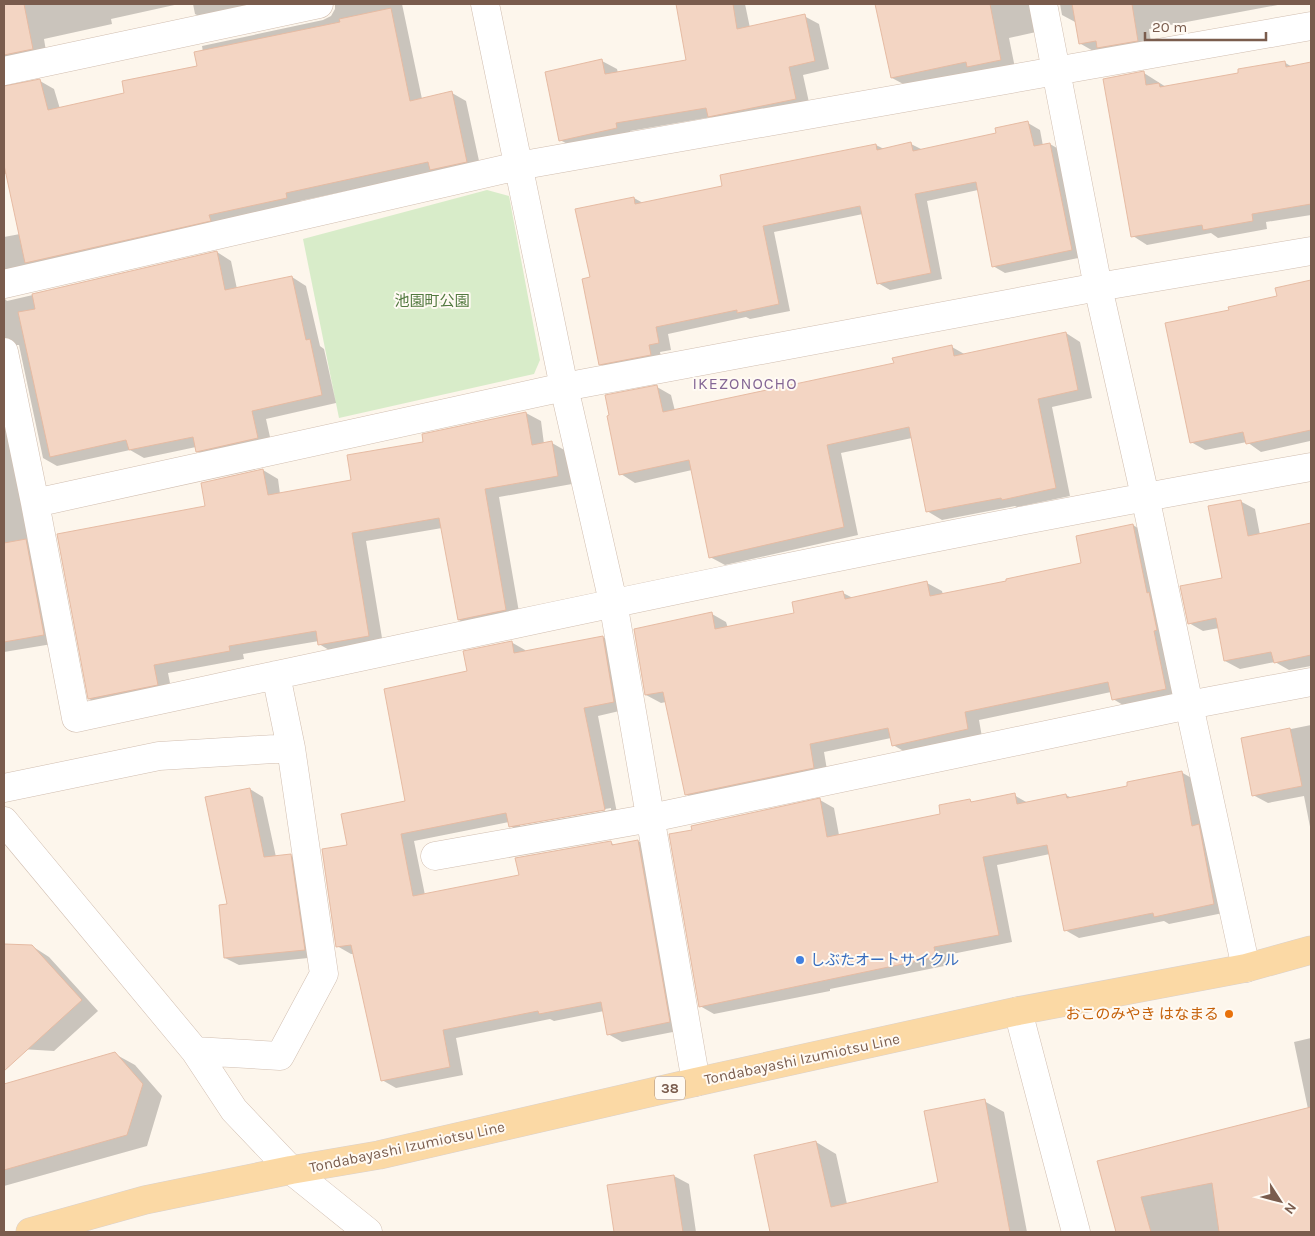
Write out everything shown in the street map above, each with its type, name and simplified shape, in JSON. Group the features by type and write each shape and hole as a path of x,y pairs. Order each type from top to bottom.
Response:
{"main road":[{"name":"Tondabayashi Izumiotsu Line","path":"30,1232 144,1200 291,1170 380,1155 696,1082 1018,1011 1246,968 1311,950"}],"street":[{"path":"4,71 319,4"},
{"path":"486,4 564,388 613,602 696,1082"},
{"path":"1042,4 1057,71 1098,287 1145,496 1246,968"},
{"path":"4,284 518,166 1311,26"},
{"path":"35,503 564,388 1098,287 1311,251"},
{"path":"4,352 76,718 613,602 1145,496 1311,467"},
{"path":"195,1051 280,1056 324,974 291,748 276,675"},
{"path":"435,856 651,818 1189,705 1311,682"},
{"path":"4,788 159,756 291,748"},
{"path":"4,821 195,1051 234,1110 291,1170 368,1232"},
{"path":"1018,1011 1076,1232"}],"green space":[{"name":"池園町公園","path":"487,190 509,196 540,360 534,374 339,418 303,239"}],"building":[{"path":"4,4 24,4 33,49 4,55"},
{"path":"676,4 733,4 737,29 805,14 815,61 789,67 796,99 708,117 706,108 616,123 617,128 559,141 545,72 602,59 605,74 686,60"},
{"path":"875,4 990,4 1001,60 967,67 966,62 891,78"},
{"path":"1072,4 1132,4 1138,41 1097,48 1096,41 1079,44"},
{"path":"391,8 410,101 452,91 467,162 430,170 428,162 286,193 287,198 209,215 211,221 25,263 4,165 4,86 40,79 48,110 124,93 122,81 197,66 194,52 340,22 339,19"},
{"path":"1285,61 1286,67 1311,62 1311,204 1252,214 1253,221 1203,230 1202,225 1131,237 1103,79 1144,71 1146,85 1159,83 1160,87 1238,73 1238,69"},
{"path":"1028,121 1034,146 1050,143 1072,250 992,267 976,182 915,194 931,273 877,284 860,206 763,226 779,304 737,313 737,310 656,327 659,343 649,345 651,355 599,365 582,279 590,277 575,209 634,197 635,204 722,186 720,175 876,144 877,150 911,142 913,151 996,133 995,128"},
{"path":"217,251 225,290 292,276 306,340 310,339 322,395 252,411 258,438 196,452 193,437 129,450 126,440 50,457 18,312 35,309 32,294"},
{"path":"1311,280 1311,430 1246,444 1243,432 1190,443 1165,323 1229,310 1228,307 1277,296 1275,288"},
{"path":"1066,332 1078,390 1038,399 1056,488 1002,500 1001,498 926,512 909,427 827,445 844,527 709,558 689,460 619,475 607,416 609,415 605,395 657,385 663,412 894,363 892,358 952,345 954,356"},
{"path":"526,412 532,445 552,441 558,476 485,489 506,610 458,620 439,518 352,533 369,636 318,645 316,631 229,646 230,651 154,665 158,685 88,699 57,534 205,506 201,483 263,469 268,495 351,480 347,455 423,442 422,434"},
{"path":"1241,500 1248,536 1311,523 1311,655 1274,663 1271,652 1224,661 1216,618 1188,624 1180,586 1222,578 1208,506"},
{"path":"1133,524 1147,593 1149,592 1157,630 1154,631 1166,689 1112,700 1108,682 965,712 968,729 892,746 888,728 810,744 814,768 685,795 663,692 645,695 634,629 712,612 715,629 794,613 792,602 843,591 845,599 927,581 930,596 1006,581 1006,579 1081,563 1076,536"},
{"path":"26,539 44,635 4,642 4,543"},
{"path":"603,636 614,702 584,708 605,810 509,827 506,813 401,834 413,896 519,875 515,858 611,841 612,845 638,840 670,1022 607,1035 601,1002 539,1014 538,1011 443,1030 450,1067 381,1081 351,945 336,947 322,849 347,845 341,814 405,801 384,689 467,671 463,651 512,641 514,653"},
{"path":"1290,728 1302,786 1252,796 1241,738"},
{"path":"1182,771 1192,826 1199,824 1214,904 1154,917 1153,913 1064,931 1047,845 983,857 999,935 934,947 936,957 699,1007 669,834 692,830 691,826 820,798 827,837 940,814 939,805 970,799 971,802 1015,793 1017,804 1066,794 1067,798 1127,786 1127,782"},
{"path":"250,788 264,857 291,854 305,950 224,958 219,905 227,904 205,797"},
{"path":"4,944 32,945 82,1000 4,1071"},
{"path":"115,1052 143,1084 127,1135 4,1170 4,1084"},
{"path":"985,1099 1010,1232 770,1232 754,1155 816,1141 831,1207 938,1182 924,1111"},
{"path":"1311,1107 1311,1232 1219,1232 1212,1183 1141,1197 1151,1232 1116,1232 1097,1161"},
{"path":"674,1175 683,1232 614,1232 607,1185"}],"place":[{"name":"しぶたオートサイクル","path":"800,960"},
{"name":"おこのみやき はなまる","path":"1229,1014"}],"district":[{"name":"IKEZONOCHO","path":"745,383"}]}
